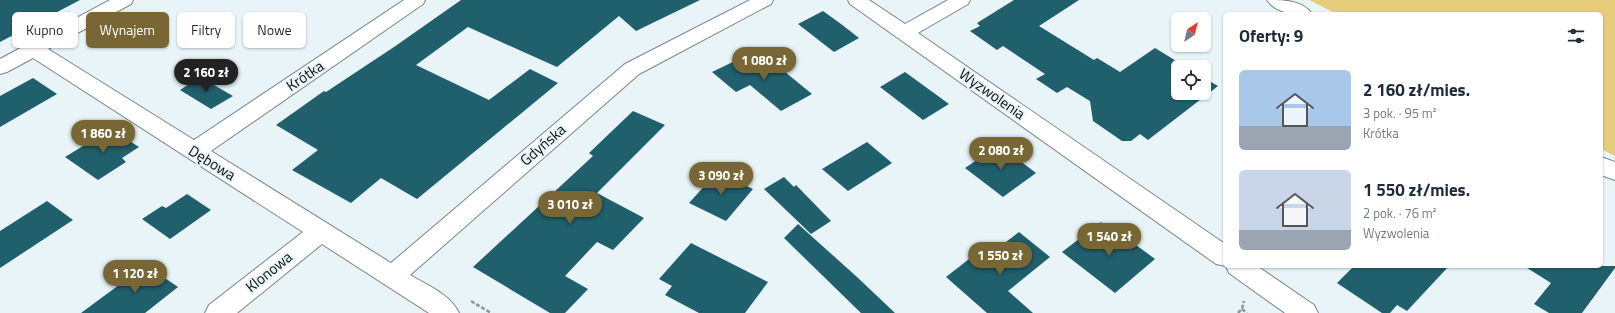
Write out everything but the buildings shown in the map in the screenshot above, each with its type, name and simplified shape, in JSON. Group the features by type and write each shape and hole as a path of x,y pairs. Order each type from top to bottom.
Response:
{"street":[{"path":"0,67 124,0"},
{"name":"Krótka","path":"194,151 416,0"},
{"name":"Gdyńska","path":"392,276 632,69 764,0"},
{"name":"Wyzwolenia","path":"857,0 1223,256"},
{"path":"904,33 961,0"},
{"path":"1276,0 1299,12"},
{"name":"Dębowa","path":"33,49 392,276"},
{"path":"1603,166 1615,172"},
{"name":"Klonowa","path":"218,313 321,231"},
{"path":"1240,268 1291,309"},
{"path":"392,276 435,303 446,313"}],"path":[{"path":"1238,313 1242,309 1247,313"}],"shaded area":[{"path":"1309,0 1615,0 1615,156 1603,150 1603,12 1333,12"}]}
